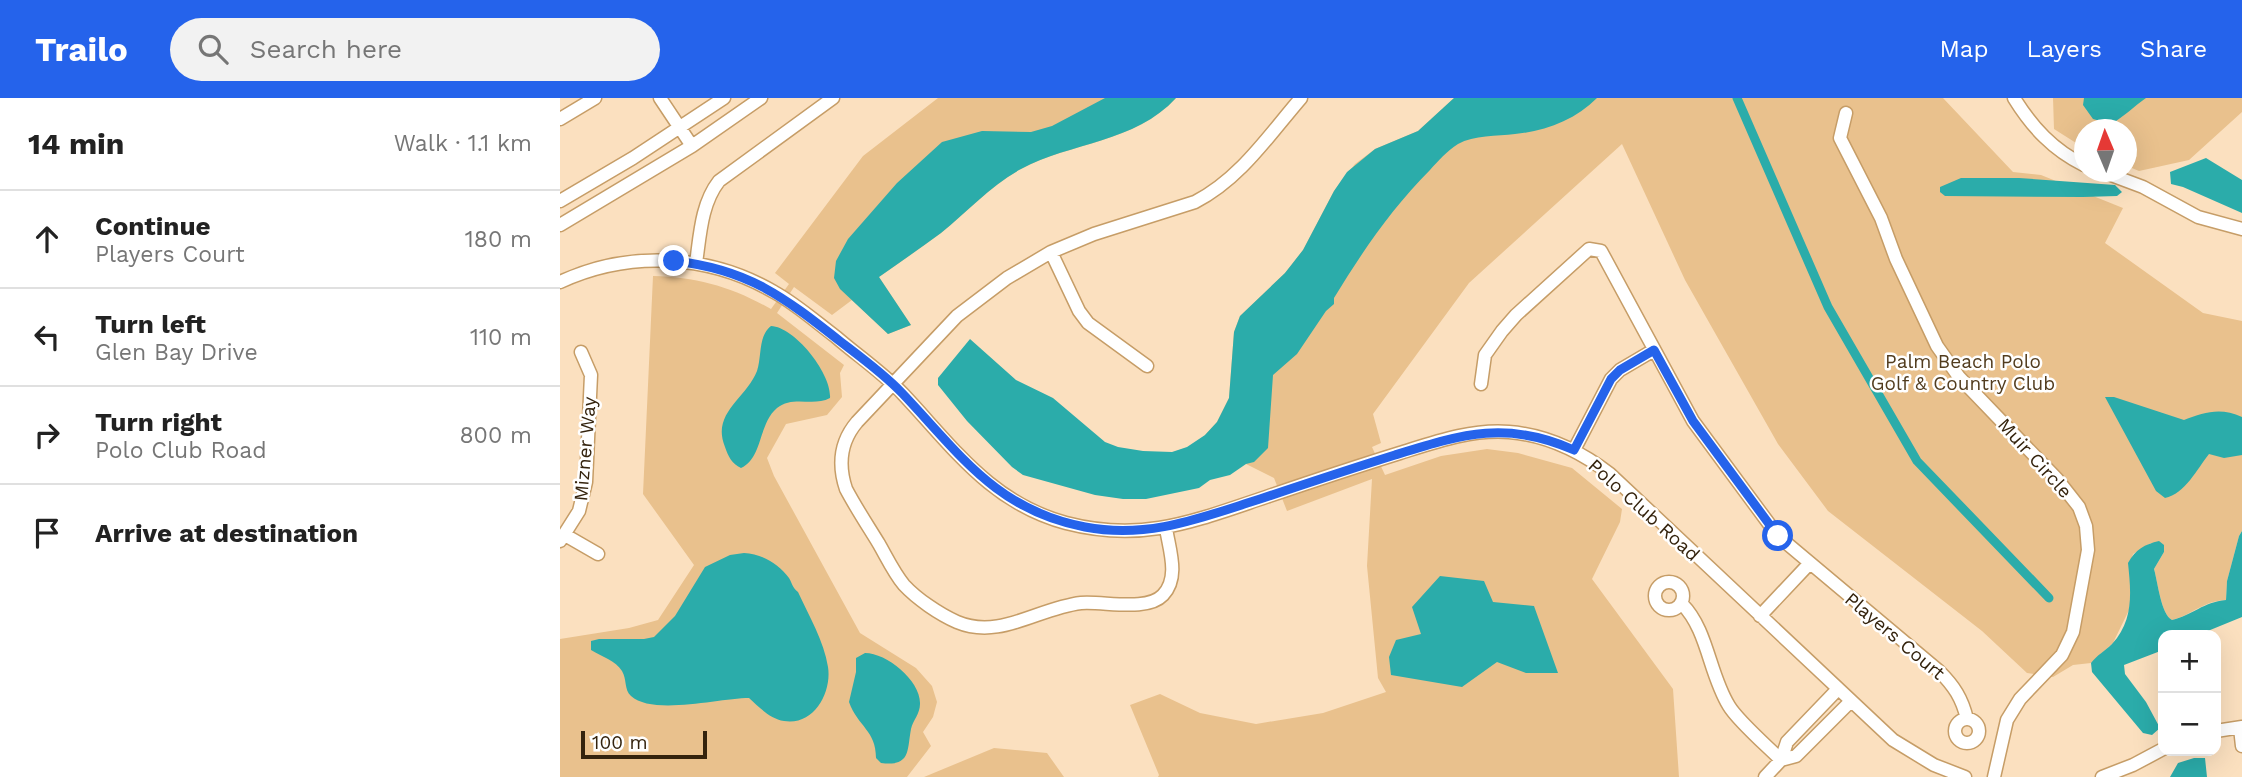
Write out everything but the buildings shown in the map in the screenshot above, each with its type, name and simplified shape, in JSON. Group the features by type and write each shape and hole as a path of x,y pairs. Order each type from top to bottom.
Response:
{"street":[{"path":"660,98 692,146"},
{"path":"560,201 681,128 724,98"},
{"path":"560,225 692,146 761,98"},
{"path":"696,263 708,198 719,181 834,98"},
{"path":"1166,528 1172,579 1167,590 1153,602 1142,605 1078,604 1040,612 996,628 976,628 954,621 903,584 849,495 843,478 842,452 849,433 957,316 1007,278 1051,252 1094,234 1195,202 1209,194 1235,176 1301,98"},
{"path":"2014,98 2028,120 2049,142 2074,158"},
{"path":"560,119 590,99"},
{"name":"Muir Circle","path":"1846,113 1840,138 1881,218 1896,259 1937,346 1959,377 2057,479 2079,507 2086,526 2088,550 2073,632 2062,655 2020,699 2007,720 1994,777"},
{"path":"2129,182 2198,217 2242,229"},
{"name":"Players Court","path":"1481,384 1485,355 1516,315 1589,249 1601,251 1693,421 1778,536 1939,671 1953,685 1963,702 1967,719"},
{"path":"1051,252 1079,311 1088,323 1147,366"},
{"name":"Polo Club Road","path":"560,282 594,269 626,262 665,260 696,263 733,273 777,293 893,384 972,471 1018,503 1039,513 1085,527 1133,531 1166,528 1466,434 1528,434 1574,450 1610,474 1881,730 1913,754 1965,777"},
{"path":"1574,450 1611,379 1620,370 1654,350"},
{"name":"Mizner Way","path":"563,538 579,512 586,482 591,375 581,352"},
{"path":"563,538 598,554"},
{"path":"1760,616 1809,564"},
{"path":"1682,604 1696,624 1720,689 1730,708 1781,760"},
{"path":"1765,777 1781,760 1787,742 1837,690"},
{"path":"1781,760 1796,756 1850,702"},
{"path":"2221,730 2241,727 2242,746"},
{"path":"2102,777 2158,752"}],"green space":[{"path":"938,98 1176,98 1160,113 1142,124 1040,160 1010,175 941,233 879,277 911,325 888,334 852,300 832,315 794,287 777,313 844,365 840,373 842,397 827,415 786,424 767,458 774,476 860,633 916,668 932,686 937,702 933,717 923,732 931,746 907,777 560,777 560,639 629,628 658,620 694,565 643,494 653,276 685,278 714,285 771,309 789,284 775,273 863,156"},
{"name":"Palm Beach Polo Golf & Country Club","path":"1454,98 1943,98 2013,172 2041,175 2123,208 2105,243 2203,313 2242,321 2242,531 2227,581 2226,600 2211,603 2172,620 2168,617 2154,569 2164,552 2151,543 2133,554 2129,570 2132,583 2130,608 2113,643 2091,663 2073,665 2053,677 2027,673 1982,631 1828,511 1778,444 1685,280 1622,144 1469,283 1373,414 1381,443 1372,447 1385,475 1441,456 1487,449 1518,453 1572,468 1622,509 1620,522 1592,579 1673,689 1679,777 1158,777 1130,705 1160,694 1200,713 1256,724 1323,713 1386,692 1378,678 1367,566 1372,479 1287,511 1274,478 1246,464 1205,435 1217,422 1229,398 1234,332 1240,316 1285,273 1303,250 1334,191 1355,164 1375,149 1418,131"},
{"path":"2053,98 2242,98 2242,112 2189,160 2139,171 2137,119 2074,119 2074,142 2054,129"},
{"path":"994,748 1047,753 1064,777 924,777"}],"water":[{"path":"1105,98 1176,98 1160,113 1142,124 1040,160 1010,175 941,233 879,277 911,325 888,334 840,289 834,278 836,261 848,239 897,183 942,142 982,131 1031,132 1052,126"},
{"path":"1454,98 1597,98 1570,118 1549,127 1464,141 1436,163 1378,231 1334,298 1334,304 1326,311 1297,354 1273,375 1268,448 1254,462 1230,475 1210,480 1199,488 1146,499 1095,495 1023,475 967,421 938,385 938,378 970,339 1016,380 1053,398 1105,442 1143,451 1172,452 1187,447 1205,435 1217,422 1229,398 1234,332 1240,316 1285,273 1303,250 1347,172 1375,149 1418,131"},
{"path":"2084,98 2146,98 2118,119 2093,119 2083,105"},
{"path":"2206,158 2242,180 2242,213 2171,184 2170,172"},
{"path":"1961,178 2019,178 2115,185 2122,192 2117,196 2083,197 1945,196 1940,192 1940,187"},
{"path":"771,326 791,334 810,353 825,377 830,398 817,402 790,402 777,408 766,423 753,457 741,468 728,454 722,435 723,425 726,415 757,371 762,341"},
{"path":"2105,397 2114,397 2184,420 2213,412 2227,412 2242,417 2242,455 2224,458 2209,454 2179,492 2165,498 2156,491"},
{"path":"2242,531 2242,617 2210,630 2158,630 2158,652 2124,665 2125,674 2146,702 2158,724 2158,730 2152,735 2143,733 2092,672 2091,663 2119,635 2128,615 2128,563 2137,551 2145,546 2159,541 2164,545 2164,552 2154,569 2165,611 2172,620 2211,603 2226,600 2227,581"},
{"path":"744,553 763,557 775,564 798,592 820,638 828,667 827,687 819,705 804,718 784,721 769,715 749,698 687,705 655,705 641,702 631,696 622,671 591,650 591,641 654,637 675,616 705,567 730,555"},
{"path":"1440,576 1484,581 1493,602 1534,606 1558,673 1526,673 1497,662 1462,687 1391,675 1389,657 1396,640 1421,634 1412,607"},
{"path":"865,653 883,658 901,670 919,695 920,708 911,729 906,755 903,760 891,764 881,763 876,758 873,741 849,702 856,672 856,658"},
{"path":"2205,758 2207,777 2170,777 2178,763"}],"waterway":[{"path":"1737,98 1828,307 1917,461 2049,598"}],"route":[{"path":"674,261 696,263 733,273 756,282 797,306 893,384 984,481 1018,503 1062,522 1133,531 1178,526 1466,434 1528,434 1574,450 1615,374 1654,350 1693,421 1778,536"}]}
